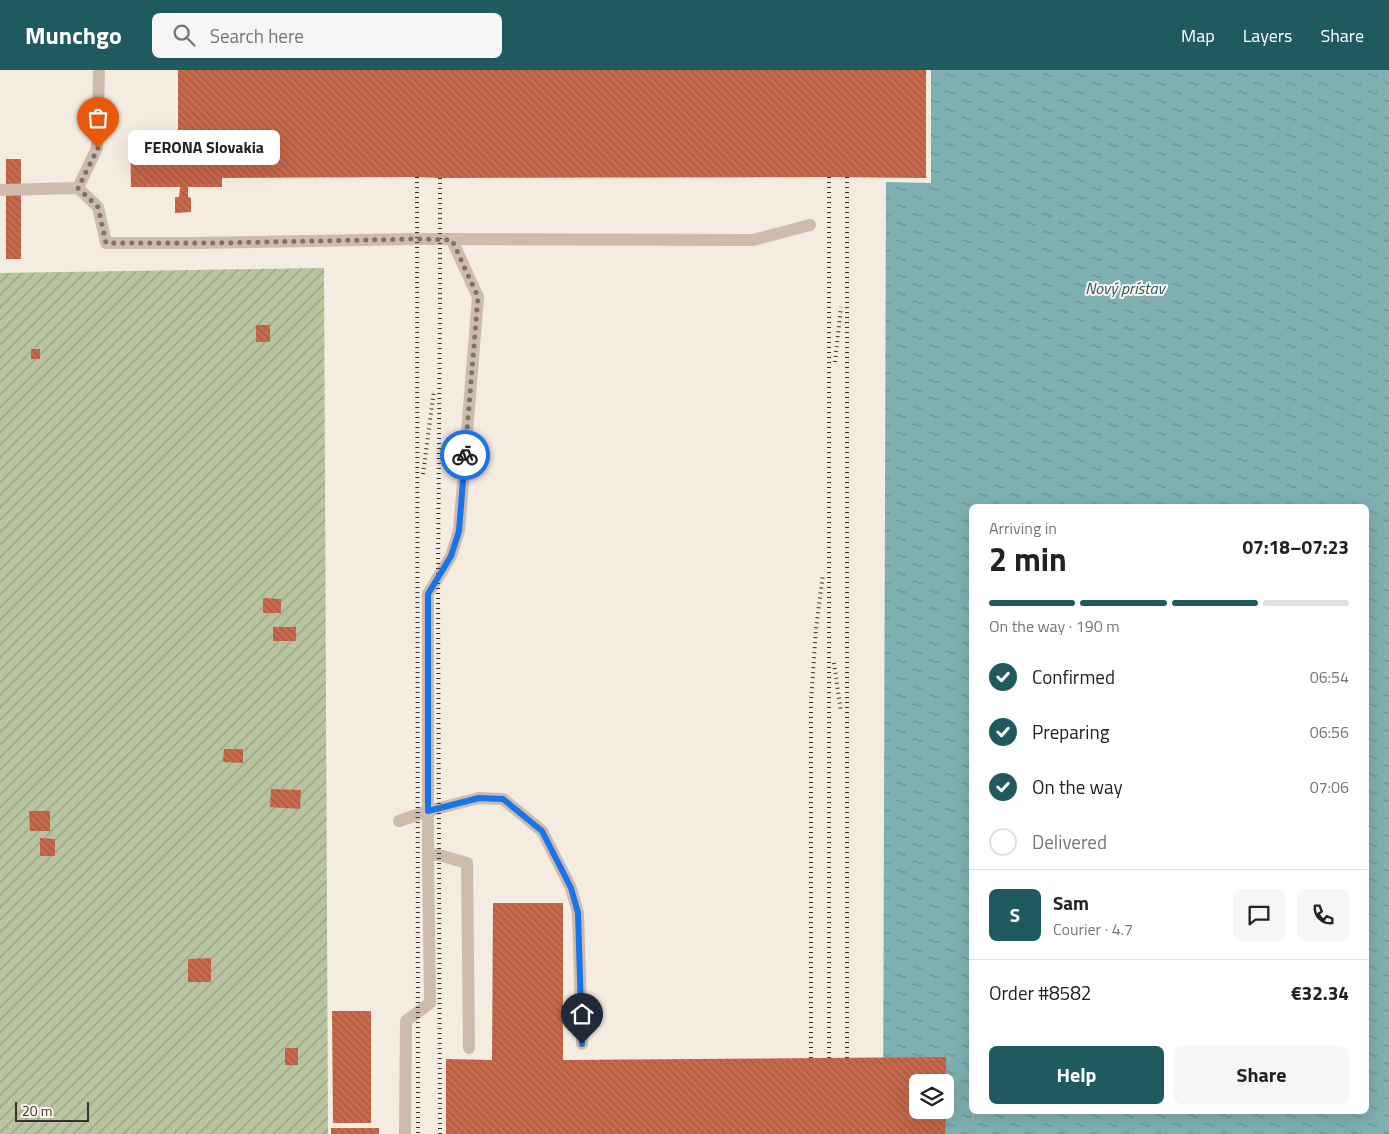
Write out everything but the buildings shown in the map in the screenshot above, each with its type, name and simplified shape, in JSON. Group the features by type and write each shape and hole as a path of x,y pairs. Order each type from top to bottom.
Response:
{"lane":[{"path":"78,188 98,148 99,70"},
{"path":"0,190 78,188 98,207 106,243 416,239 753,240 810,225"},
{"path":"405,1134 406,1021 430,1003 428,594 451,556 459,531 478,297 452,240"},
{"path":"399,821 428,811 479,798 503,799 542,831 571,888 578,913 582,1044"},
{"path":"428,854 467,863 469,1048"}],"green space":[{"path":"324,268 328,1134 0,1134 0,273"}],"water":[{"name":"Nový prístav","path":"931,70 1389,70 1389,1134 883,1134 886,182 931,183"}],"railway":[{"path":"417,177 418,1134"},
{"path":"829,177 829,1058"},
{"path":"847,177 847,1058"},
{"path":"440,178 438,578 440,1134"},
{"path":"835,362 841,307"},
{"path":"423,474 434,390"},
{"path":"811,1058 811,702 816,629 823,574"},
{"path":"834,663 841,712"}],"way so far":[{"path":"98,148 78,188 98,207 106,243 452,240 478,297 465,455"}],"place":[{"name":"FERONA Slovakia","path":"98,148"}],"route":[{"path":"465,455 459,531 451,556 428,594 428,811 479,798 503,799 542,831 571,888 578,913 582,1044"}]}
